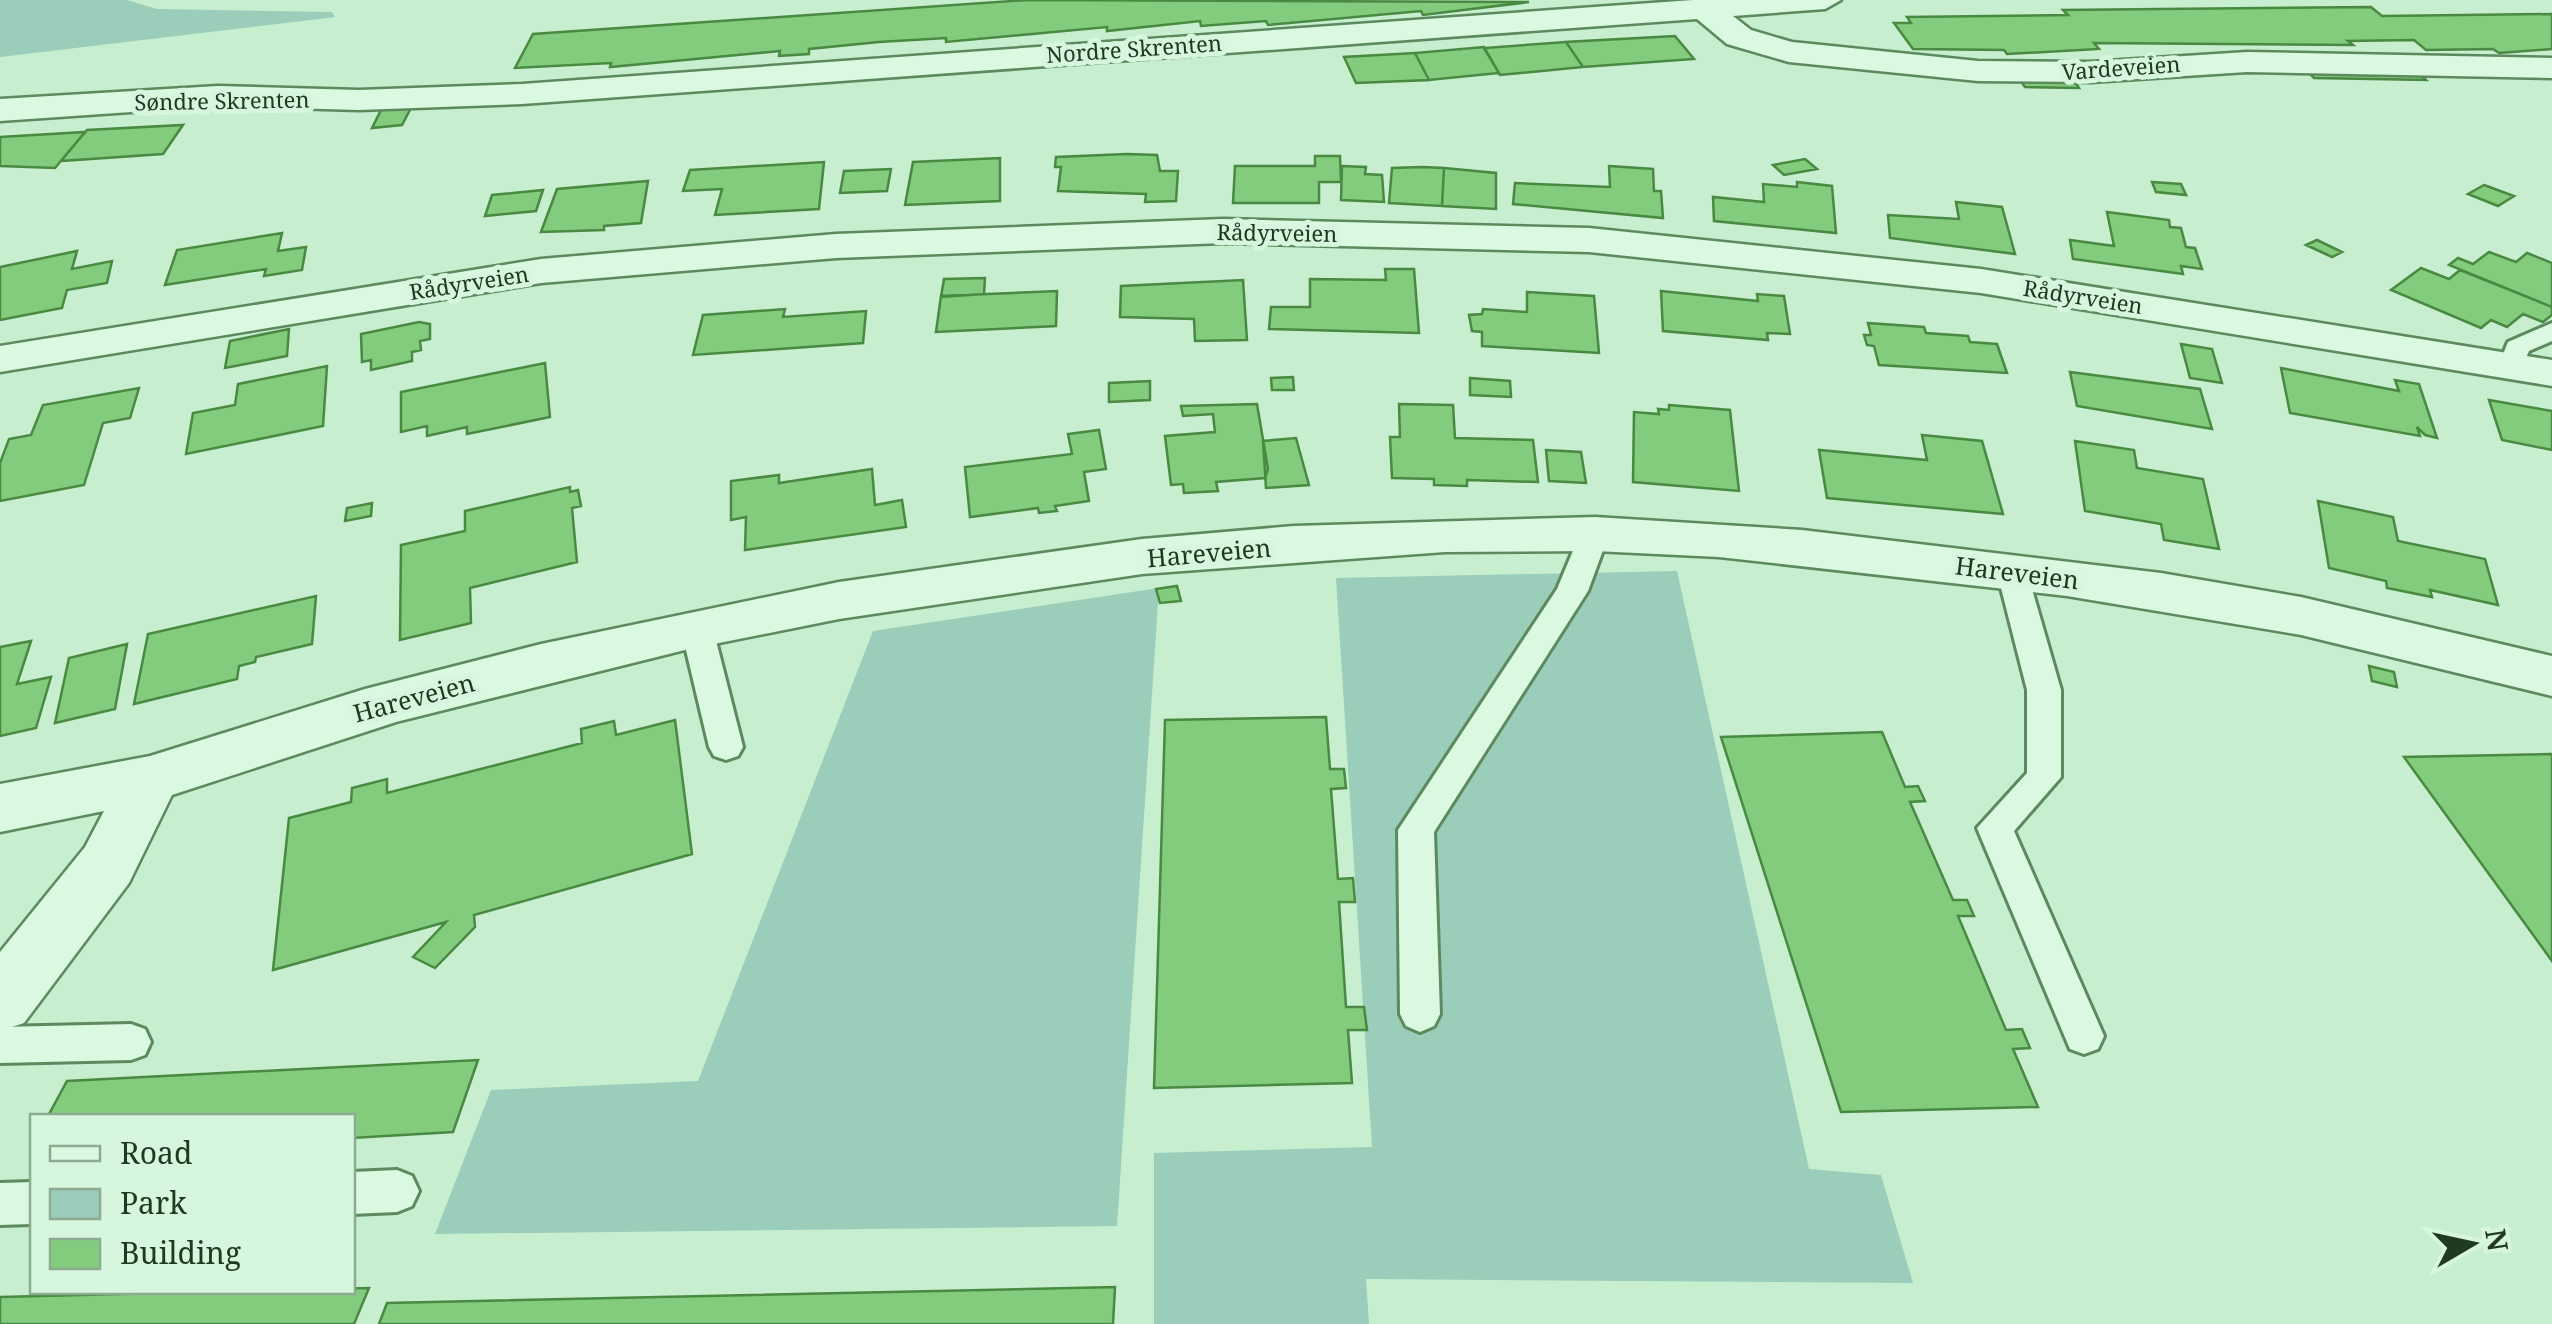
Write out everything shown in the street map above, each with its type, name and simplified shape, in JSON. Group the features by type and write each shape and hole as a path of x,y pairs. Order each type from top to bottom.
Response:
{"street":[{"name":"Nordre Skrenten","path":"444,97 1825,0"},
{"name":"Vardeveien","path":"1704,9 1739,36 1789,52 1978,71 2090,72 2247,62 2552,68"},
{"name":"Søndre Skrenten","path":"0,110 218,96 444,97"},
{"name":"Rådyrveien","path":"0,359 226,319 542,272 836,246 1223,231 1589,240 1981,280 2552,372"},
{"name":"Hareveien","path":"150,780 391,702 852,598 1100,564 1399,538 1594,534 1767,542 2012,572 2298,616 2552,676"},
{"path":"0,808 150,780"},
{"path":"0,1002 107,866 150,780"}],"lane":[{"path":"2512,364 2517,347 2552,331"},
{"path":"1420,1014 1416,830 1572,591 1594,534"},
{"path":"2012,572 2044,690 2044,777 1996,828 2084,1036"},
{"path":"697,630 726,747"},
{"path":"0,1045 131,1042"},
{"path":"355,1193 397,1192"},
{"path":"0,1204 30,1202"}],"green space":[{"path":"0,0 127,0 157,9 332,12 335,17 0,57"},
{"path":"1677,571 1809,1169 1881,1175 1913,1283 1366,1279 1369,1324 1154,1324 1154,1153 1372,1147 1336,578"},
{"path":"1159,588 1117,1226 435,1234 491,1090 698,1081 873,631"}],"building":[{"path":"1027,0 1529,2 1423,15 1421,11 1268,25 1266,21 1201,26 1200,21 946,42 946,38 879,42 809,49 809,54 779,56 780,51 610,67 611,63 515,68 533,34"},
{"path":"2371,7 2382,16 2552,14 2552,49 2499,53 2493,49 2426,50 2414,40 2348,41 2353,45 2094,43 2099,49 2007,54 2004,50 1913,49 1894,23 1911,23 1907,17 2068,15 2063,10"},
{"path":"1675,36 1694,59 1583,67 1566,42"},
{"path":"1566,42 1583,67 1500,75 1484,48"},
{"path":"1484,47 1499,73 1429,80 1415,53"},
{"path":"1415,53 1429,80 1356,83 1344,57"},
{"path":"2305,69 2416,71 2426,80 2314,78"},
{"path":"2019,79 2073,79 2079,88 2025,87"},
{"path":"411,108 402,125 372,128 381,110"},
{"path":"183,125 163,154 61,161 87,130"},
{"path":"85,132 55,168 0,166 0,137"},
{"path":"1157,155 1160,171 1178,171 1176,201 1145,202 1146,194 1058,191 1061,167 1055,167 1056,157"},
{"path":"1315,156 1340,156 1341,182 1319,182 1319,203 1233,203 1235,166 1315,166"},
{"path":"1000,158 1000,201 905,205 913,162"},
{"path":"1805,159 1817,169 1784,175 1773,165"},
{"path":"824,162 819,209 715,215 722,189 683,191 690,170"},
{"path":"1342,166 1366,167 1365,174 1382,175 1384,202 1341,200"},
{"path":"1609,166 1653,169 1654,191 1661,191 1663,218 1513,204 1515,183 1610,187"},
{"path":"1392,168 1444,168 1442,206 1389,203"},
{"path":"1444,168 1496,173 1496,209 1442,206"},
{"path":"891,169 887,191 840,193 844,171"},
{"path":"648,181 641,223 604,226 604,230 541,232 557,189"},
{"path":"1797,182 1832,186 1836,233 1714,221 1713,197 1764,202 1763,184 1797,187"},
{"path":"2152,182 2181,184 2186,195 2156,192"},
{"path":"2484,185 2514,196 2498,206 2468,194"},
{"path":"543,190 536,211 485,216 492,195"},
{"path":"1956,202 2002,207 2015,254 1890,238 1888,215 1959,219"},
{"path":"2107,212 2169,220 2170,227 2181,228 2186,247 2195,248 2202,269 2181,266 2183,274 2073,259 2070,240 2114,246"},
{"path":"282,233 278,251 306,247 302,270 264,276 266,269 165,285 177,250"},
{"path":"2317,240 2342,252 2332,257 2306,245"},
{"path":"77,251 72,269 112,261 107,283 67,290 62,308 0,320 0,267"},
{"path":"2489,252 2516,262 2527,253 2552,263 2552,307 2449,265 2458,258 2473,264"},
{"path":"2421,268 2449,279 2460,270 2552,307 2552,315 2543,322 2523,314 2507,327 2491,320 2481,328 2391,290"},
{"path":"1385,269 1414,269 1419,333 1269,329 1271,307 1310,307 1310,279 1386,280"},
{"path":"985,278 984,294 941,297 944,279"},
{"path":"1243,280 1247,340 1195,341 1194,319 1120,317 1121,286"},
{"path":"1057,291 1056,326 936,332 941,296"},
{"path":"1661,291 1758,301 1757,294 1784,296 1790,334 1767,333 1768,340 1663,331"},
{"path":"1527,292 1594,296 1599,353 1482,346 1482,332 1472,331 1469,315 1482,314 1483,309 1527,312"},
{"path":"785,309 783,317 866,311 863,343 693,355 703,315"},
{"path":"419,322 430,324 430,339 420,341 421,350 412,352 412,361 371,370 371,360 362,362 361,334"},
{"path":"1868,323 1924,327 1926,333 1968,336 1970,342 1997,344 2007,373 1879,365 1874,346 1867,345 1864,335 1871,335"},
{"path":"289,329 287,356 225,368 230,341"},
{"path":"2181,344 2212,349 2222,383 2190,378"},
{"path":"545,363 550,417 467,434 467,427 427,436 427,426 401,432 401,392"},
{"path":"327,366 323,426 186,454 193,413 235,405 238,384"},
{"path":"2281,368 2399,391 2395,380 2419,384 2437,438 2425,435 2417,427 2420,436 2290,413"},
{"path":"2070,372 2200,389 2212,429 2077,406"},
{"path":"1293,377 1294,390 1272,390 1271,378"},
{"path":"1470,378 1510,381 1511,397 1470,395"},
{"path":"1150,381 1150,400 1109,402 1109,383"},
{"path":"139,388 130,418 103,423 84,485 0,501 0,463 9,439 31,435 43,405"},
{"path":"2489,400 2552,411 2552,450 2502,440"},
{"path":"1257,404 1268,469 1265,478 1216,482 1218,491 1184,493 1183,484 1171,485 1165,436 1215,432 1213,414 1183,416 1181,406"},
{"path":"1399,404 1453,405 1455,438 1533,440 1538,482 1467,480 1467,486 1434,485 1434,479 1392,478 1390,437 1400,437"},
{"path":"1669,405 1730,410 1739,491 1633,482 1634,412 1659,414 1658,409 1669,410"},
{"path":"1099,430 1106,469 1084,472 1089,501 1055,506 1057,511 1039,513 1038,508 970,517 965,467 1072,454 1068,434"},
{"path":"1922,435 1982,441 2003,514 1827,498 1819,450 1927,460"},
{"path":"1296,438 1309,485 1266,488 1263,441"},
{"path":"2075,441 2134,450 2137,468 2203,479 2219,549 2164,540 2161,524 2085,511"},
{"path":"1546,450 1581,452 1586,483 1549,481"},
{"path":"872,469 875,505 902,500 906,527 745,550 746,517 731,520 731,481 779,475 779,483"},
{"path":"570,487 570,492 578,490 581,506 572,508 577,562 470,588 471,623 400,640 401,545 465,531 465,511"},
{"path":"2318,501 2393,517 2398,541 2485,559 2498,605 2430,590 2432,597 2387,588 2386,581 2329,568"},
{"path":"372,503 371,516 345,521 347,508"},
{"path":"1177,586 1181,601 1160,603 1156,589"},
{"path":"316,596 312,644 256,657 255,662 239,666 237,679 134,704 148,634"},
{"path":"31,641 17,684 51,677 36,728 0,736 0,647"},
{"path":"127,644 115,709 55,723 69,658"},
{"path":"2369,666 2394,672 2397,687 2372,681"},
{"path":"1326,717 1330,769 1344,769 1346,788 1331,789 1338,879 1353,878 1355,902 1339,902 1346,1007 1364,1007 1367,1030 1348,1030 1352,1083 1154,1088 1165,720"},
{"path":"675,720 692,854 474,915 475,927 435,968 413,957 446,922 273,970 289,818 351,802 352,788 387,779 387,793 582,743 581,729 614,721 616,735"},
{"path":"1882,732 1905,787 1918,786 1925,801 1910,802 1953,900 1967,900 1974,916 1958,916 2006,1030 2022,1029 2030,1048 2013,1049 2038,1107 1841,1112 1721,737"},
{"path":"2552,754 2552,961 2404,757"},
{"path":"478,1060 453,1132 355,1138 355,1114 49,1114 67,1081"},
{"path":"1115,1287 1113,1324 379,1324 387,1303"},
{"path":"355,1288 369,1288 354,1324 0,1324 0,1297 355,1294"}]}
